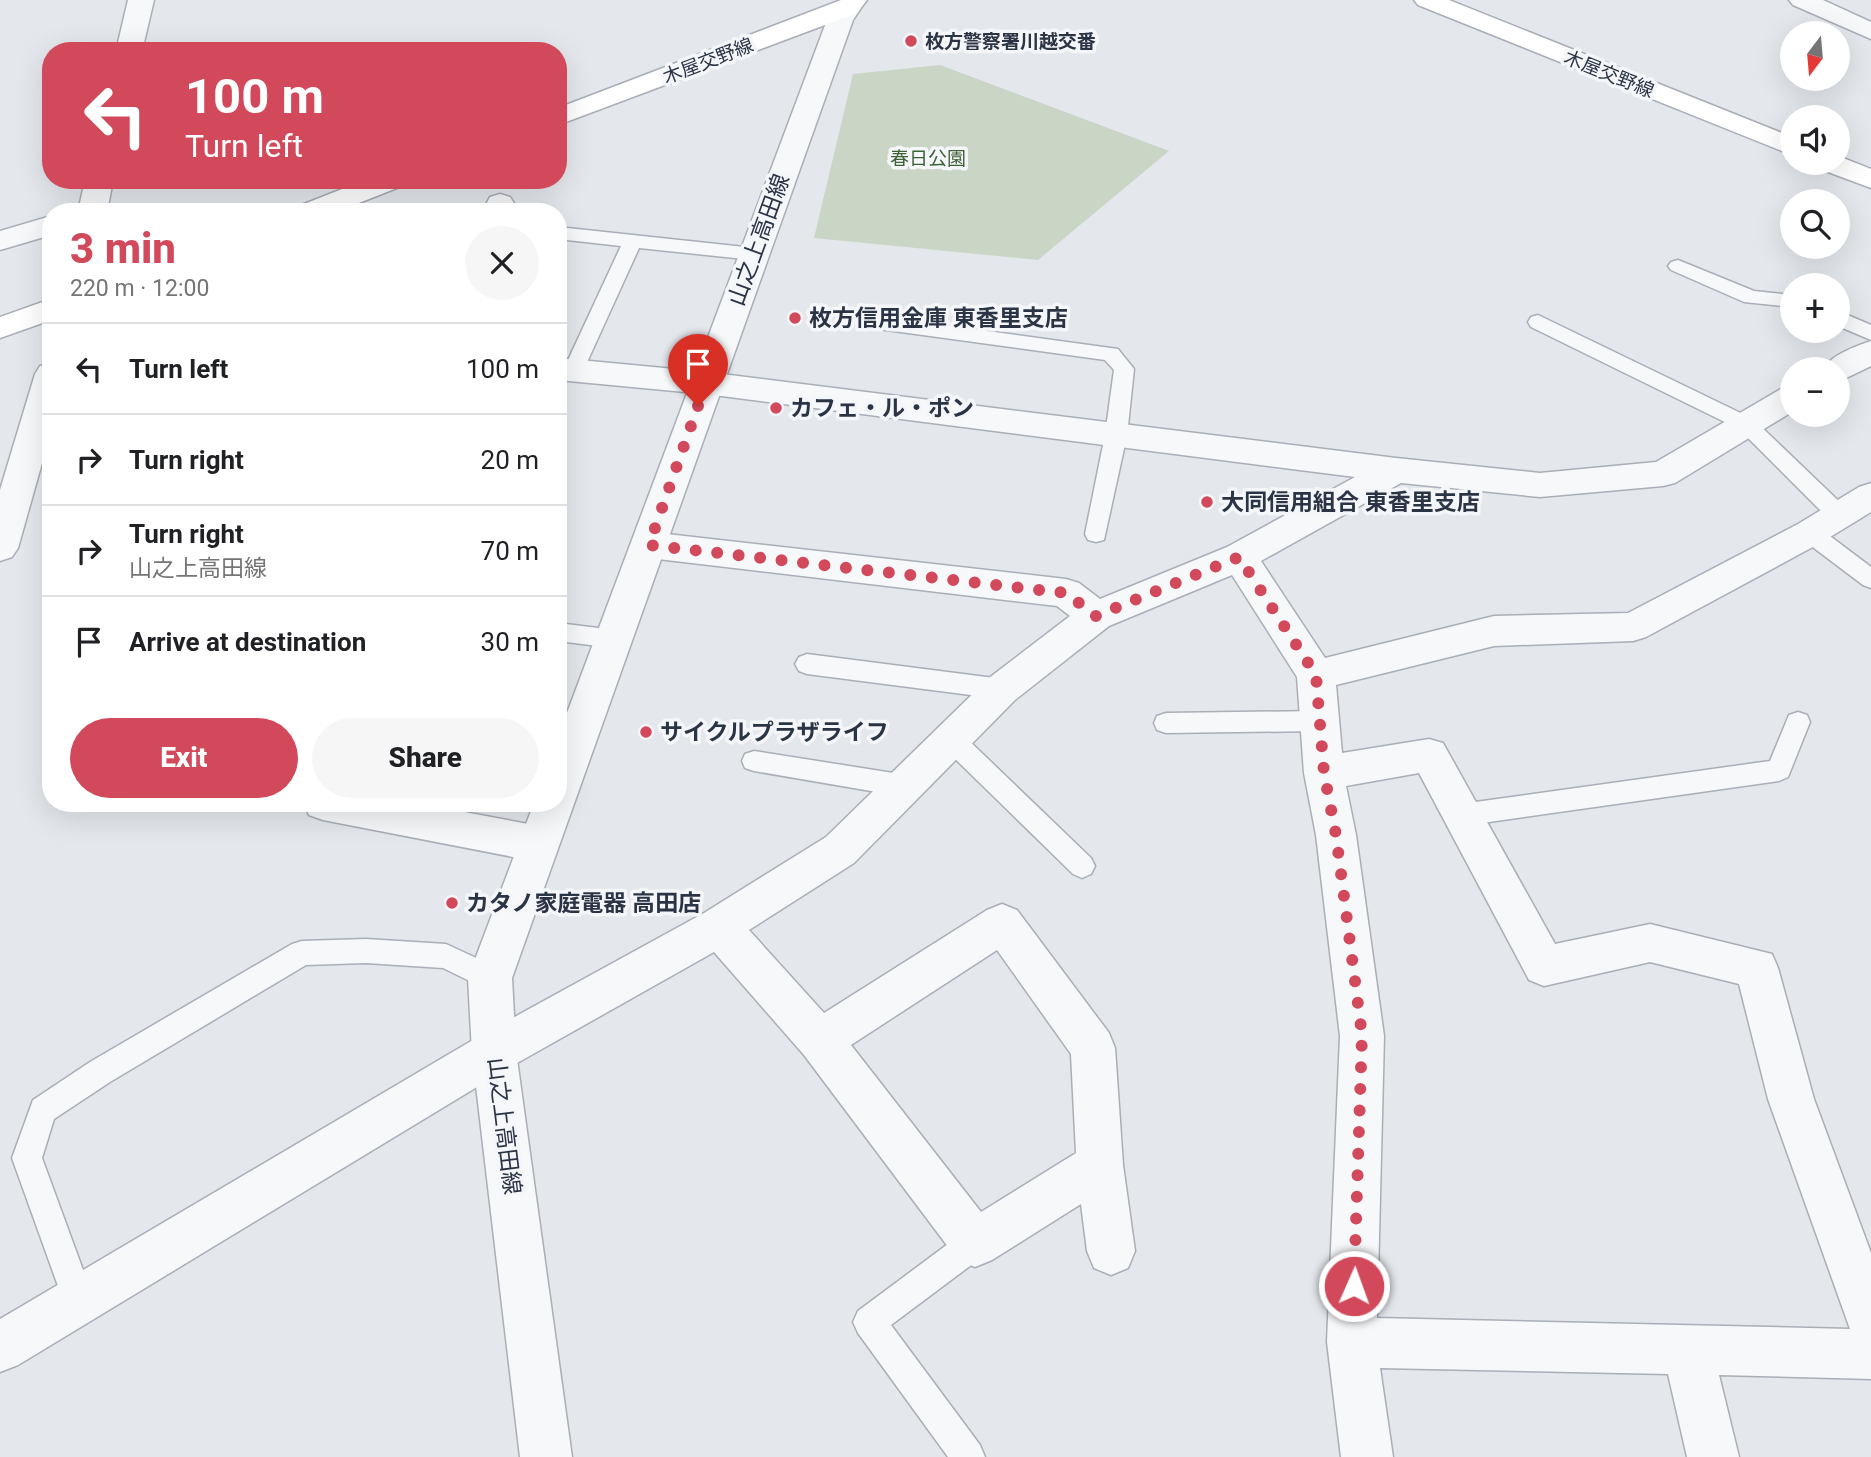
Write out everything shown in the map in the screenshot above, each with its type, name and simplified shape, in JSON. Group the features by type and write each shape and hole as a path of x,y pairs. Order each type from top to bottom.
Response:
{"main road":[{"name":"木屋交野線","path":"1427,0 1780,143"},
{"name":"木屋交野線","path":"567,114 851,4"},
{"path":"1850,171 1871,179"},
{"path":"332,203 369,189"},
{"path":"0,328 42,312"}],"street":[{"path":"131,42 141,0"},
{"path":"1802,0 1871,31"},
{"name":"山之上高田線","path":"567,766 840,20 851,4"},
{"path":"0,240 42,228"},
{"path":"1850,364 1871,352"},
{"path":"567,370 706,383 1396,470 1540,485 1663,474 1780,404"},
{"path":"0,548 42,405"},
{"path":"0,1347 494,1052 719,927 839,850 1002,689 1096,616 1239,557 1396,470"},
{"path":"1316,675 1494,631 1633,627 1825,524 1871,496"},
{"path":"649,545 1066,593 1096,616"},
{"path":"1239,557 1316,675 1324,773 1336,835 1362,1035 1352,1342 1367,1457"},
{"path":"1324,773 1429,755 1544,966 1650,943 1757,968 1791,1100 1871,1320"},
{"path":"423,812 546,823"},
{"name":"山之上高田線","path":"546,823 490,978 494,1052 547,1457"},
{"path":"820,1041 1002,923 1093,1048 1100,1165 1111,1251"},
{"path":"719,927 820,1041 975,1243 1100,1165"},
{"path":"1352,1342 1871,1354"},
{"path":"1687,1349 1713,1457"}],"lane":[{"path":"567,234 754,254"},
{"path":"567,368 633,241"},
{"path":"1678,266 1751,297 1780,300"},
{"path":"871,322 1111,354 1124,369 1116,435 1096,534"},
{"path":"1538,322 1746,424 1871,579"},
{"path":"1850,323 1871,333"},
{"path":"567,633 614,639"},
{"path":"807,664 1002,689"},
{"path":"1166,723 1320,720"},
{"path":"1461,815 1779,770 1798,722"},
{"path":"951,740 1082,866"},
{"path":"754,761 906,786"},
{"path":"78,1300 27,1158 43,1110 100,1072 303,953 366,951 446,956 490,978"},
{"path":"968,1457 869,1322 975,1243"}],"green space":[{"name":"春日公園","path":"940,65 1169,151 1038,260 814,238 853,74"}],"place":[{"name":"枚方警察署川越交番","path":"911,41"},
{"name":"枚方信用金庫 東香里支店","path":"795,318"},
{"name":"カフェ・ル・ポン","path":"776,408"},
{"name":"大同信用組合 東香里支店","path":"1207,502"},
{"name":"サイクルプラザライフ","path":"646,732"},
{"name":"カタノ家庭電器 高田店","path":"452,903"}],"route":[{"path":"698,406 649,545 1066,593 1096,616 1239,557 1316,675 1324,773 1336,835 1362,1035 1354,1286"}]}
